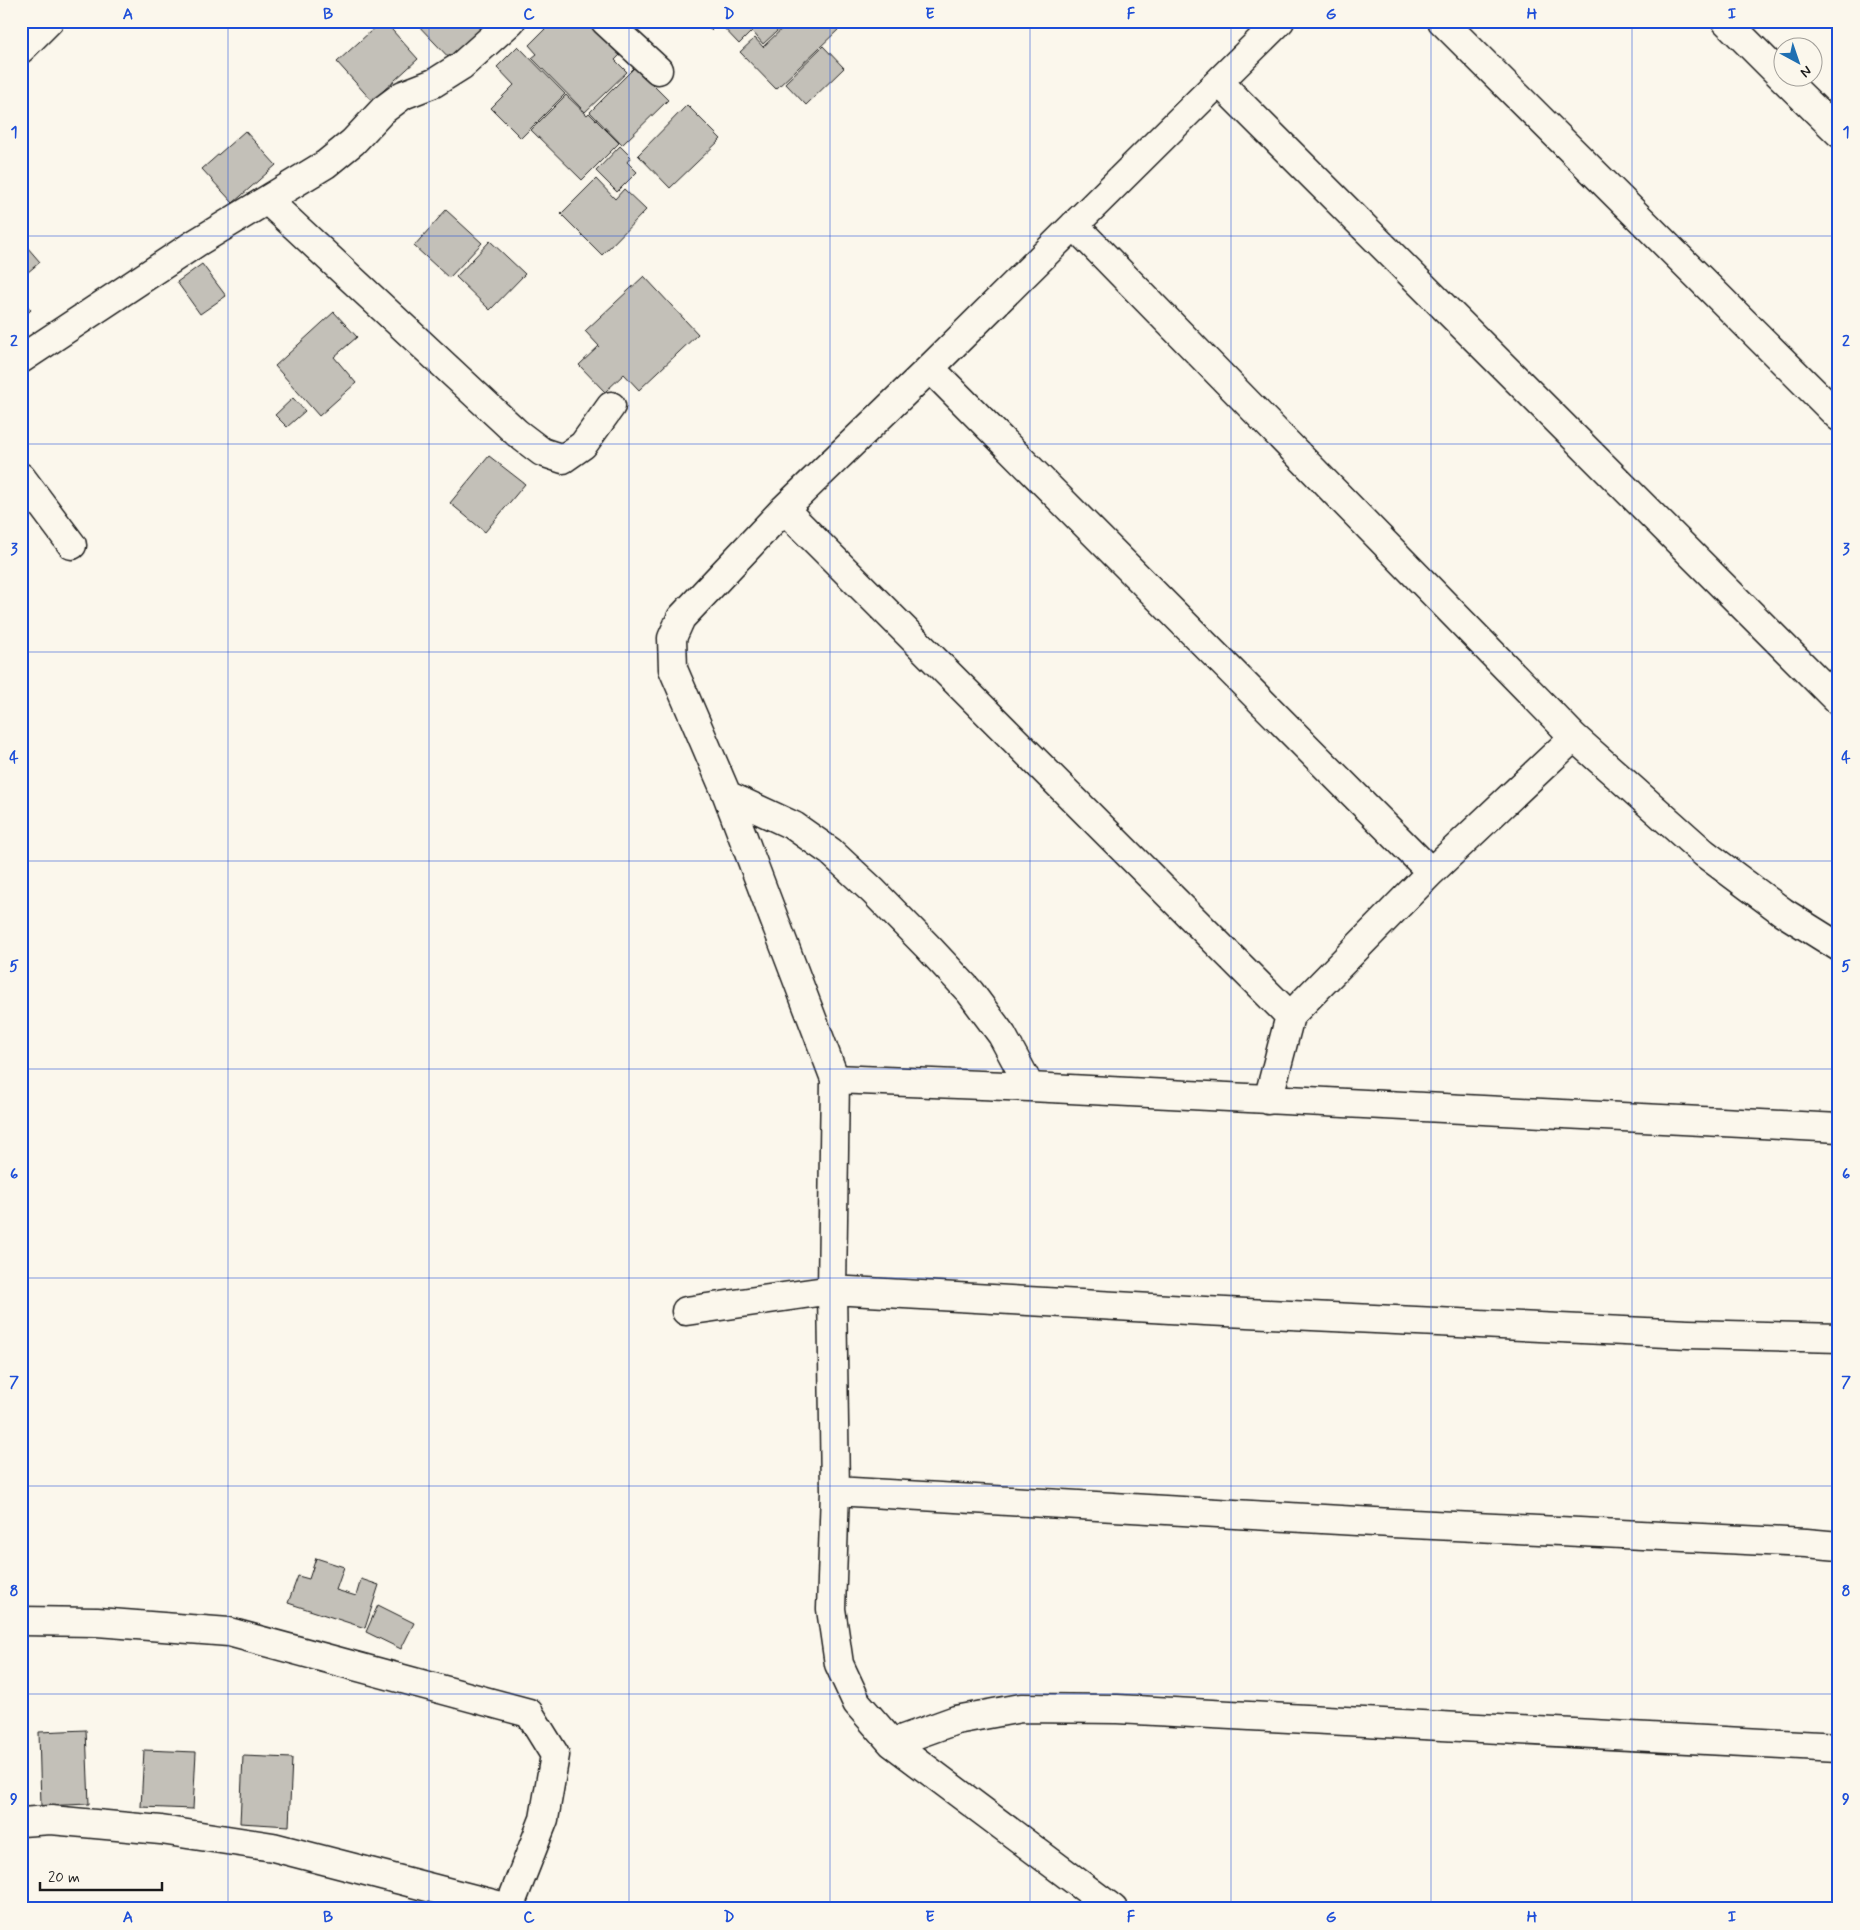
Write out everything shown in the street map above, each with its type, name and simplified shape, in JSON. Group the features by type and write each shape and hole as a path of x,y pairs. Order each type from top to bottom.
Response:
{"street":[{"path":"21,48 49,21"},
{"path":"21,358 196,243 326,164 353,142 382,110 403,96 434,83 461,66 511,21"},
{"path":"605,21 658,70"},
{"path":"1113,1909 892,1743 857,1703 840,1664 831,1609 835,1491 832,1290 835,1079 727,795 673,669 672,638 681,618 784,509 930,368 1280,21"},
{"path":"1442,21 1839,417"},
{"path":"1726,21 1772,66"},
{"path":"1219,82 1839,702"},
{"path":"1794,88 1839,134"},
{"path":"268,201 517,433 542,452 563,459 583,444 611,406"},
{"path":"1074,225 1574,737 1704,853 1783,912 1839,947"},
{"path":"930,368 1431,872"},
{"path":"21,477 72,545"},
{"path":"784,509 1290,1016"},
{"path":"1268,1100 1290,1016 1431,872 1574,737"},
{"path":"727,795 794,826 831,852 873,891 970,992 1002,1035 1030,1087"},
{"path":"835,1079 1030,1087 1839,1128"},
{"path":"686,1311 832,1290 1205,1311 1688,1334 1839,1338"},
{"path":"835,1491 1839,1546"},
{"path":"21,1621 97,1622 229,1632 529,1713 555,1755 544,1819 509,1908 273,1847 161,1830 51,1820 21,1822"},
{"path":"892,1743 956,1720 1030,1708 1116,1709 1839,1747"}],"building":[{"path":"382,21 418,59 372,101 337,62"},
{"path":"414,21 493,21 454,63"},
{"path":"553,21 572,21 577,27 583,21 587,21 620,55 615,60 627,72 585,112 532,58 537,54 529,45"},
{"path":"703,21 720,21 711,30"},
{"path":"723,21 788,21 763,44 752,31 739,44 720,24"},
{"path":"790,21 832,21 839,29 776,89 740,52 755,38 763,47"},
{"path":"518,46 565,94 521,138 491,108 514,85 497,67"},
{"path":"823,46 844,68 806,105 785,83"},
{"path":"635,67 668,100 622,145 590,112"},
{"path":"566,95 587,115 589,113 619,143 582,180 531,130"},
{"path":"687,105 721,139 670,188 638,155"},
{"path":"245,131 276,165 233,203 202,169"},
{"path":"620,146 631,157 627,162 637,172 617,192 596,171"},
{"path":"596,179 615,199 624,189 646,210 602,255 561,214"},
{"path":"446,210 482,243 449,278 414,246"},
{"path":"21,240 40,262 21,278"},
{"path":"490,241 525,274 490,310 456,277"},
{"path":"202,264 226,296 200,314 177,282"},
{"path":"644,276 698,334 639,390 624,374 605,392 579,365 599,346 585,331"},
{"path":"21,299 31,310 21,319"},
{"path":"334,312 357,337 334,357 356,383 319,416 275,366"},
{"path":"293,398 305,411 287,427 275,415"},
{"path":"489,456 525,484 485,532 450,503"},
{"path":"316,1558 344,1567 336,1590 356,1596 361,1579 379,1585 365,1628 288,1603 298,1576 309,1579"},
{"path":"378,1605 414,1623 401,1649 366,1632"},
{"path":"86,1730 89,1804 41,1806 39,1732"},
{"path":"144,1750 196,1752 193,1809 141,1807"},
{"path":"243,1756 292,1758 289,1826 240,1823"}]}
